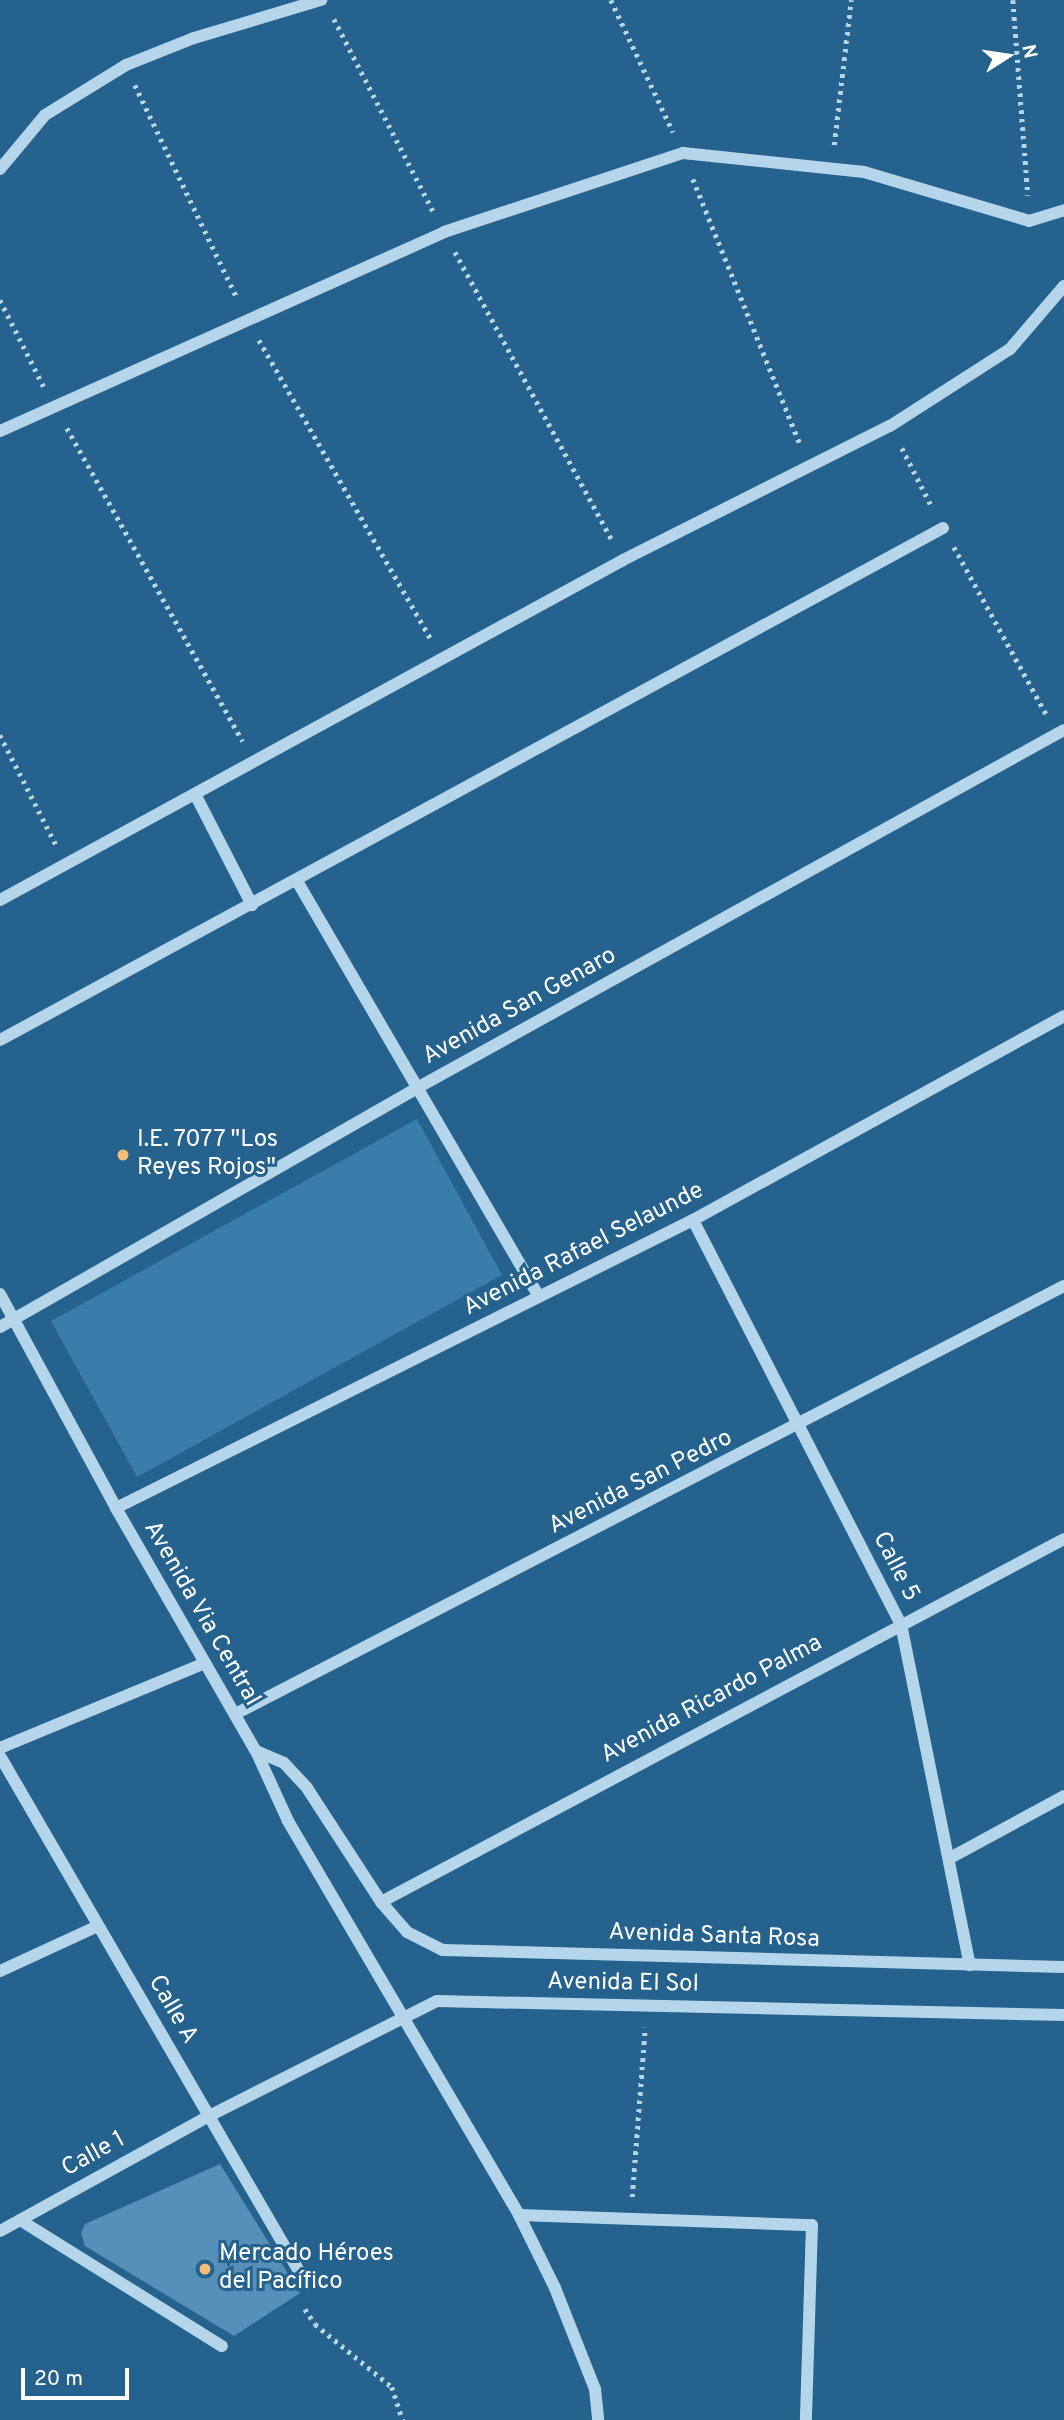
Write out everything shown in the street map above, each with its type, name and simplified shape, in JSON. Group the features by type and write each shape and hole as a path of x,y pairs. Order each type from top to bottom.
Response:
{"street":[{"path":"0,169 45,115 126,65 194,38 321,0"},
{"path":"0,431 444,232 683,153 864,173 1029,221 1064,210"},
{"path":"0,900 622,560 890,426 1010,349 1064,286"},
{"path":"0,1040 943,528"},
{"name":"Avenida San Genaro","path":"0,1327 418,1088 1061,732"},
{"path":"195,794 252,905"},
{"path":"297,881 539,1296"},
{"name":"Avenida Rafael Selaunde","path":"116,1508 693,1220 1064,1016"},
{"name":"Calle 5","path":"693,1220 901,1624 970,1965"},
{"name":"Avenida San Pedro","path":"235,1714 799,1426 1064,1286"},
{"name":"Avenida Via Central","path":"0,1294 116,1508 256,1751"},
{"name":"Avenida Ricardo Palma","path":"381,1902 1064,1539"},
{"path":"0,1748 205,1663"},
{"path":"256,1751 285,1763 307,1788 381,1902"},
{"path":"256,1751 288,1821 519,2214 555,2288 595,2389 598,2420"},
{"name":"Calle A","path":"0,1756 307,2285"},
{"path":"950,1858 1064,1796"},
{"name":"Avenida Santa Rosa","path":"381,1902 407,1932 442,1950 1064,1967"},
{"path":"0,1971 98,1926"},
{"name":"Avenida El Sol","path":"209,2116 437,2001 1064,2015"},
{"name":"Calle 1","path":"0,2231 209,2116"},
{"path":"519,2214 812,2225 806,2420"},
{"path":"20,2220 222,2346"}],"path":[{"path":"611,0 683,153 808,465"},
{"path":"831,169 851,0"},
{"path":"1013,0 1029,221"},
{"path":"331,12 444,232 622,560"},
{"path":"126,65 247,320 442,658"},
{"path":"0,300 54,406 254,761"},
{"path":"890,426 943,528 1061,732"},
{"path":"0,735 65,864"},
{"path":"630,2218 646,2006"},
{"path":"307,2285 303,2305 315,2324 392,2387 404,2420"}],"shaded area":[{"path":"417,1119 502,1275 137,1477 51,1321"}],"building":[{"name":"Mercado Héroes del Pacífico","path":"220,2164 300,2293 234,2336 85,2246 81,2233 85,2224"}],"place":[{"name":"I.E. 7077 \"Los Reyes Rojos\"","path":"123,1155"},
{"name":"Mercado Héroes del Pacífico","path":"205,2269"}]}
